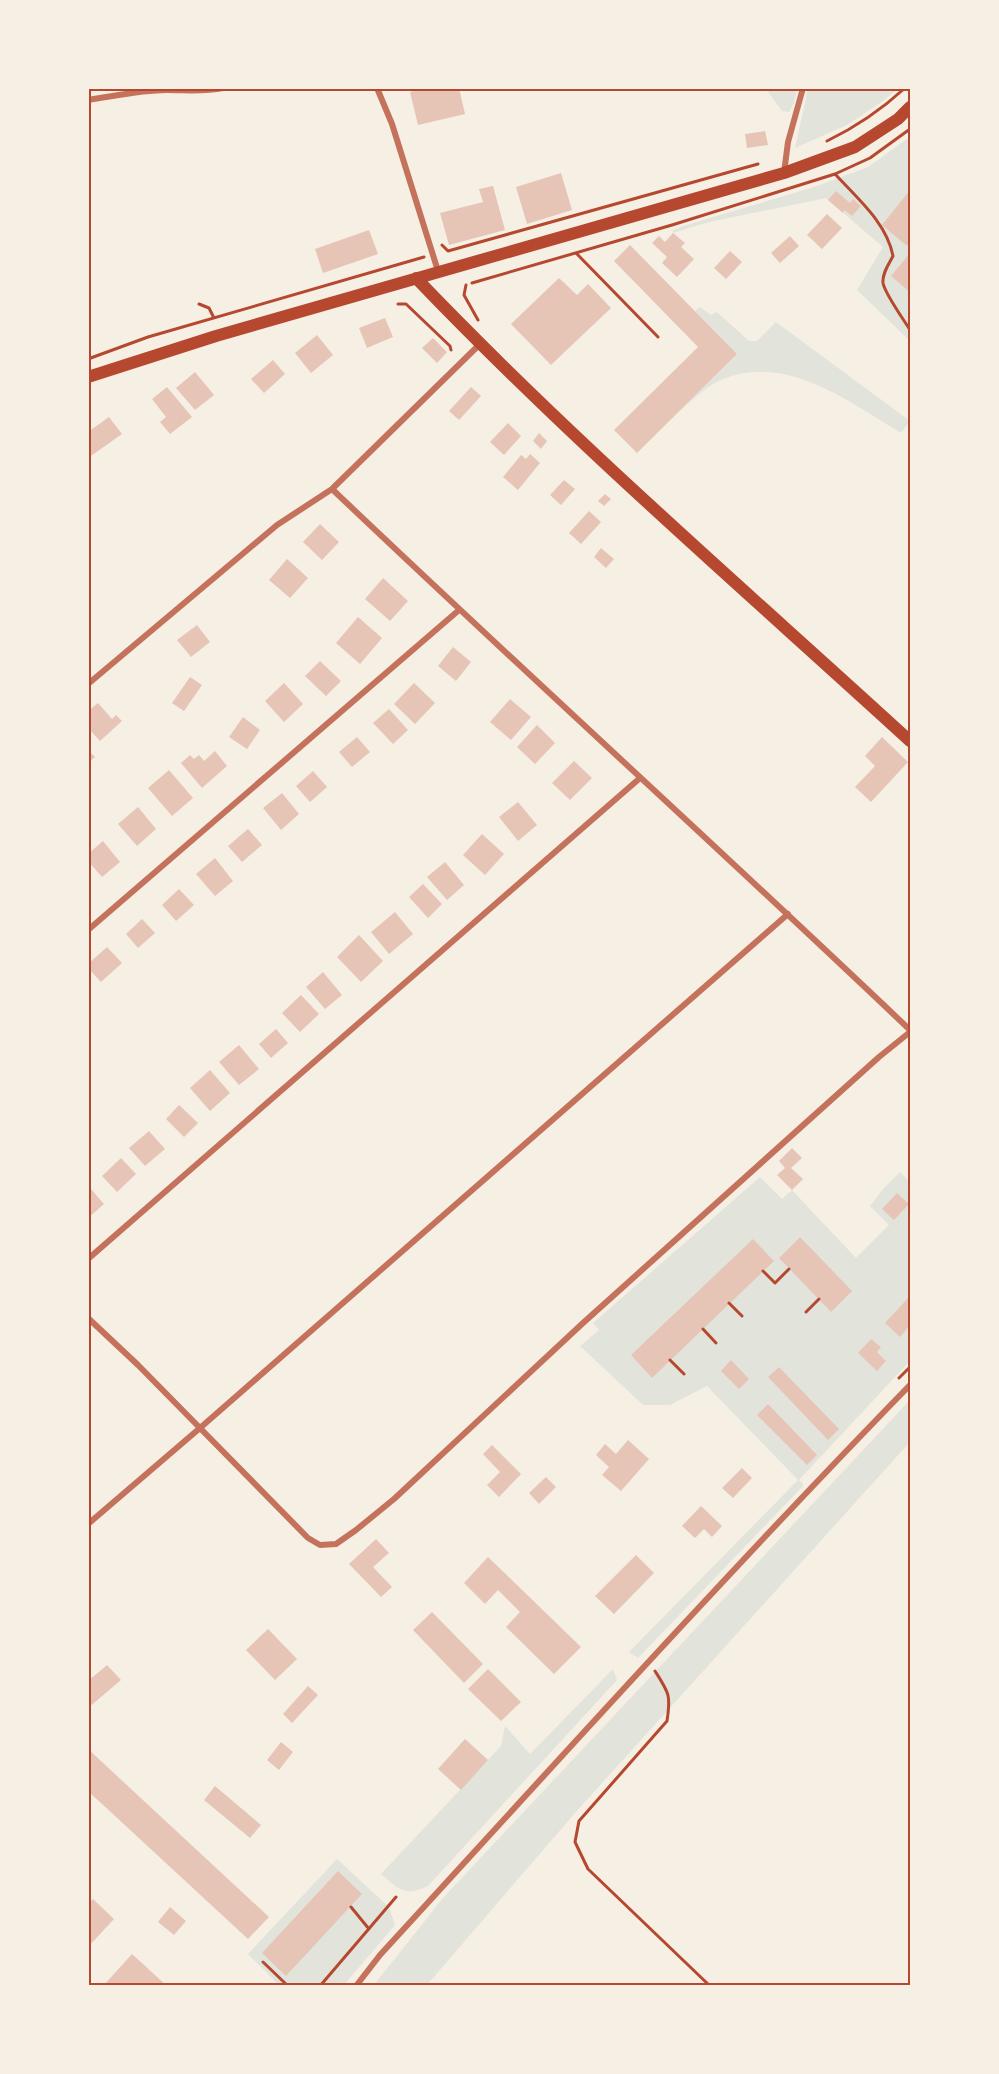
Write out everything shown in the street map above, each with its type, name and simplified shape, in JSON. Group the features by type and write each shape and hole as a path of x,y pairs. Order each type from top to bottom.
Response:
{"main road":[{"path":"88,377 416,278 784,173 855,147 898,119 910,107"},
{"path":"416,278 480,344 624,480 910,741"}],"street":[{"path":"88,100 143,91 205,91 224,88"},
{"path":"377,88 396,134 438,272"},
{"path":"784,173 803,88"},
{"path":"88,684 277,525 332,489 480,344"},
{"path":"88,1317 309,1538 320,1545 332,1545 348,1537 394,1499 582,1323 910,1031 788,914 459,610 332,489"},
{"path":"88,930 459,610"},
{"path":"88,1259 640,778"},
{"path":"88,1524 201,1428 788,914"},
{"path":"356,1986 395,1939 650,1662 910,1385"}],"path":[{"path":"821,144 848,131 886,106 905,88"},
{"path":"471,283 835,174 870,158 910,129"},
{"path":"442,245 448,251 786,157"},
{"path":"835,174 866,206 891,245 894,256 886,270 883,284 910,330"},
{"path":"88,358 148,337 424,256 425,249"},
{"path":"576,253 658,337"},
{"path":"199,304 209,308 213,318"},
{"path":"399,304 406,304 450,346 451,350"},
{"path":"763,1271 776,1283 789,1269"},
{"path":"806,1312 819,1299"},
{"path":"729,1303 742,1316"},
{"path":"703,1329 716,1343"},
{"path":"670,1360 684,1374"},
{"path":"650,1662 670,1700 667,1720 579,1821 575,1842 588,1869 710,1986"},
{"path":"320,1986 396,1897"},
{"path":"351,1907 369,1929"},
{"path":"263,1962 288,1986"}],"shaded area":[{"path":"808,88 898,89 847,125 795,148"},
{"path":"766,89 797,89 789,112 782,111"},
{"path":"910,137 910,341 857,290 883,247 826,198 709,222 673,233 672,231 814,187 868,167"},
{"path":"700,307 711,315 717,312 749,341 757,341 776,322 910,421 901,433 859,407 814,384 791,376 767,372 743,373 719,381 703,391 679,412 737,354 695,311"},
{"path":"900,1172 910,1182 910,1361 799,1480 804,1485 638,1658 629,1652 798,1480 707,1386 670,1405 643,1405 580,1346 599,1330 593,1323 760,1177 782,1199 792,1190 856,1258 889,1225 870,1206"},
{"path":"910,1400 910,1442 575,1813 427,1985 373,1986 443,1898"},
{"path":"613,1669 617,1680 428,1886 413,1891 403,1890 381,1874 501,1746 505,1726 530,1754"},
{"path":"337,1859 389,1907 395,1925 344,1985 279,1985 248,1954"}],"building":[{"path":"427,88 459,88 465,114 418,125 410,92"},
{"path":"765,131 768,145 747,148 745,134"},
{"path":"561,173 572,210 527,224 516,187"},
{"path":"493,186 505,230 449,245 440,213 483,202 479,189"},
{"path":"910,190 910,241 907,246 882,225"},
{"path":"836,191 850,203 853,199 861,206 852,216 844,210 843,213 828,200"},
{"path":"827,214 842,228 822,249 807,235"},
{"path":"369,230 378,254 323,273 315,249"},
{"path":"673,233 685,243 681,247 694,259 677,277 662,263 667,257 652,243 659,236 665,242"},
{"path":"790,236 799,246 780,263 771,253"},
{"path":"630,245 737,354 637,453 614,430 698,347 614,261"},
{"path":"730,251 742,262 726,279 714,268"},
{"path":"910,253 910,292 891,276"},
{"path":"559,278 577,295 588,284 611,308 551,365 511,324"},
{"path":"385,318 393,337 367,348 359,328"},
{"path":"317,335 333,355 311,373 295,353"},
{"path":"433,338 447,352 437,363 422,348"},
{"path":"273,360 285,374 264,393 251,379"},
{"path":"195,372 214,395 195,410 176,388"},
{"path":"167,387 192,417 170,434 160,422 166,417 152,399"},
{"path":"471,387 481,396 459,420 449,411"},
{"path":"109,417 122,434 88,458 88,432"},
{"path":"508,423 521,436 504,455 490,442"},
{"path":"539,433 547,441 541,449 533,441"},
{"path":"530,454 540,463 518,490 503,477 521,455 526,459"},
{"path":"564,480 575,489 561,505 550,495"},
{"path":"605,494 611,499 604,506 598,501"},
{"path":"589,511 601,522 581,544 569,533"},
{"path":"320,524 339,542 322,560 303,542"},
{"path":"601,548 614,559 606,568 594,557"},
{"path":"287,559 308,578 290,598 269,580"},
{"path":"383,578 408,601 390,621 365,599"},
{"path":"358,617 382,638 360,664 336,643"},
{"path":"197,625 210,642 191,657 177,640"},
{"path":"453,647 471,662 456,681 438,666"},
{"path":"320,661 341,681 326,696 305,676"},
{"path":"190,677 202,685 184,711 172,703"},
{"path":"284,683 303,704 284,722 265,701"},
{"path":"414,683 435,703 415,724 394,704"},
{"path":"510,699 531,717 511,740 490,722"},
{"path":"98,703 112,719 116,715 122,721 100,741 88,728 88,711"},
{"path":"389,709 408,730 393,744 373,723"},
{"path":"243,717 260,730 247,749 229,737"},
{"path":"537,725 555,743 535,764 517,747"},
{"path":"357,737 370,752 352,767 339,752"},
{"path":"882,737 908,762 871,802 855,787 875,766 865,756"},
{"path":"88,750 95,757 88,763"},
{"path":"215,751 227,766 202,788 181,763 190,755 194,759 199,755 204,761"},
{"path":"574,761 592,778 570,800 552,783"},
{"path":"169,770 193,798 172,816 148,788"},
{"path":"313,771 327,787 310,802 296,786"},
{"path":"282,793 299,814 281,830 263,808"},
{"path":"518,802 537,825 518,841 499,817"},
{"path":"138,807 156,829 137,846 118,824"},
{"path":"248,829 262,845 242,862 228,846"},
{"path":"482,834 504,854 485,875 463,855"},
{"path":"103,841 120,862 102,877 88,861 88,854"},
{"path":"215,858 233,881 215,896 196,874"},
{"path":"445,862 464,885 447,900 427,877"},
{"path":"423,884 442,904 428,918 409,897"},
{"path":"179,889 194,905 176,921 162,905"},
{"path":"395,912 413,934 389,954 371,932"},
{"path":"142,919 155,933 138,948 126,934"},
{"path":"359,935 383,961 361,982 337,957"},
{"path":"107,947 122,963 101,982 88,968 88,964"},
{"path":"323,972 342,995 325,1009 306,987"},
{"path":"301,995 319,1014 300,1032 282,1013"},
{"path":"276,1029 288,1043 271,1058 259,1044"},
{"path":"239,1045 259,1069 239,1085 219,1062"},
{"path":"210,1070 230,1093 210,1111 190,1088"},
{"path":"179,1105 198,1123 184,1137 166,1119"},
{"path":"149,1131 165,1149 145,1166 129,1148"},
{"path":"792,1148 802,1158 791,1168 803,1179 792,1190 777,1175 785,1168 779,1161"},
{"path":"121,1158 136,1174 117,1192 102,1176"},
{"path":"91,1189 104,1204 88,1218 88,1191"},
{"path":"897,1193 909,1204 894,1220 882,1209"},
{"path":"800,1237 852,1291 831,1312 779,1258"},
{"path":"753,1239 774,1261 652,1378 631,1355"},
{"path":"910,1296 910,1325 900,1337 885,1323"},
{"path":"871,1339 881,1347 877,1352 886,1361 877,1371 858,1353"},
{"path":"731,1360 749,1379 739,1389 721,1371"},
{"path":"779,1367 839,1429 828,1440 768,1377"},
{"path":"768,1404 817,1455 807,1465 757,1415"},
{"path":"628,1440 649,1459 621,1491 602,1475 609,1467 596,1455 605,1444 616,1454"},
{"path":"492,1445 521,1474 499,1497 487,1485 500,1472 483,1454"},
{"path":"742,1468 752,1478 733,1498 722,1488"},
{"path":"546,1477 556,1487 539,1504 529,1493"},
{"path":"701,1506 722,1526 712,1537 704,1529 695,1538 682,1526"},
{"path":"376,1539 389,1553 373,1567 392,1587 381,1597 349,1564"},
{"path":"636,1555 654,1573 614,1614 595,1596"},
{"path":"488,1557 581,1647 554,1674 506,1627 520,1612 498,1590 485,1604 464,1583"},
{"path":"432,1612 483,1664 464,1683 413,1630"},
{"path":"268,1629 297,1659 275,1680 246,1650"},
{"path":"107,1665 121,1680 88,1708 88,1681"},
{"path":"488,1669 521,1702 501,1721 468,1689"},
{"path":"308,1686 318,1695 292,1723 283,1714"},
{"path":"465,1739 488,1760 461,1790 438,1769"},
{"path":"281,1742 293,1752 279,1770 267,1760"},
{"path":"88,1749 269,1917 248,1939 88,1791"},
{"path":"215,1786 261,1825 250,1838 204,1800"},
{"path":"338,1871 362,1894 286,1976 262,1953"},
{"path":"93,1899 114,1919 88,1947 88,1904"},
{"path":"170,1907 186,1921 174,1935 158,1922"},
{"path":"132,1954 167,1986 103,1986"}]}
